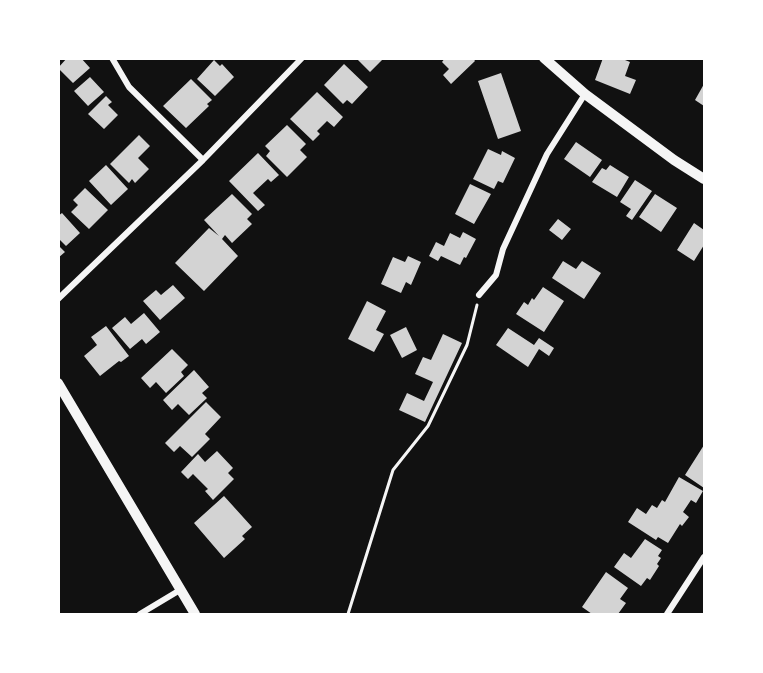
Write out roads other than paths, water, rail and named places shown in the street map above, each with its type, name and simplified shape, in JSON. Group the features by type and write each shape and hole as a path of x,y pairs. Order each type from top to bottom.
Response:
{"street":[{"path":"112,58 129,87 203,160"},
{"path":"58,299 203,160 302,58"},
{"path":"544,58 585,94 674,160 705,179"},
{"path":"479,294 496,275 503,249 547,154 585,94"},
{"path":"58,383 195,615"},
{"path":"667,615 705,557"},
{"path":"140,615 180,590"}]}
